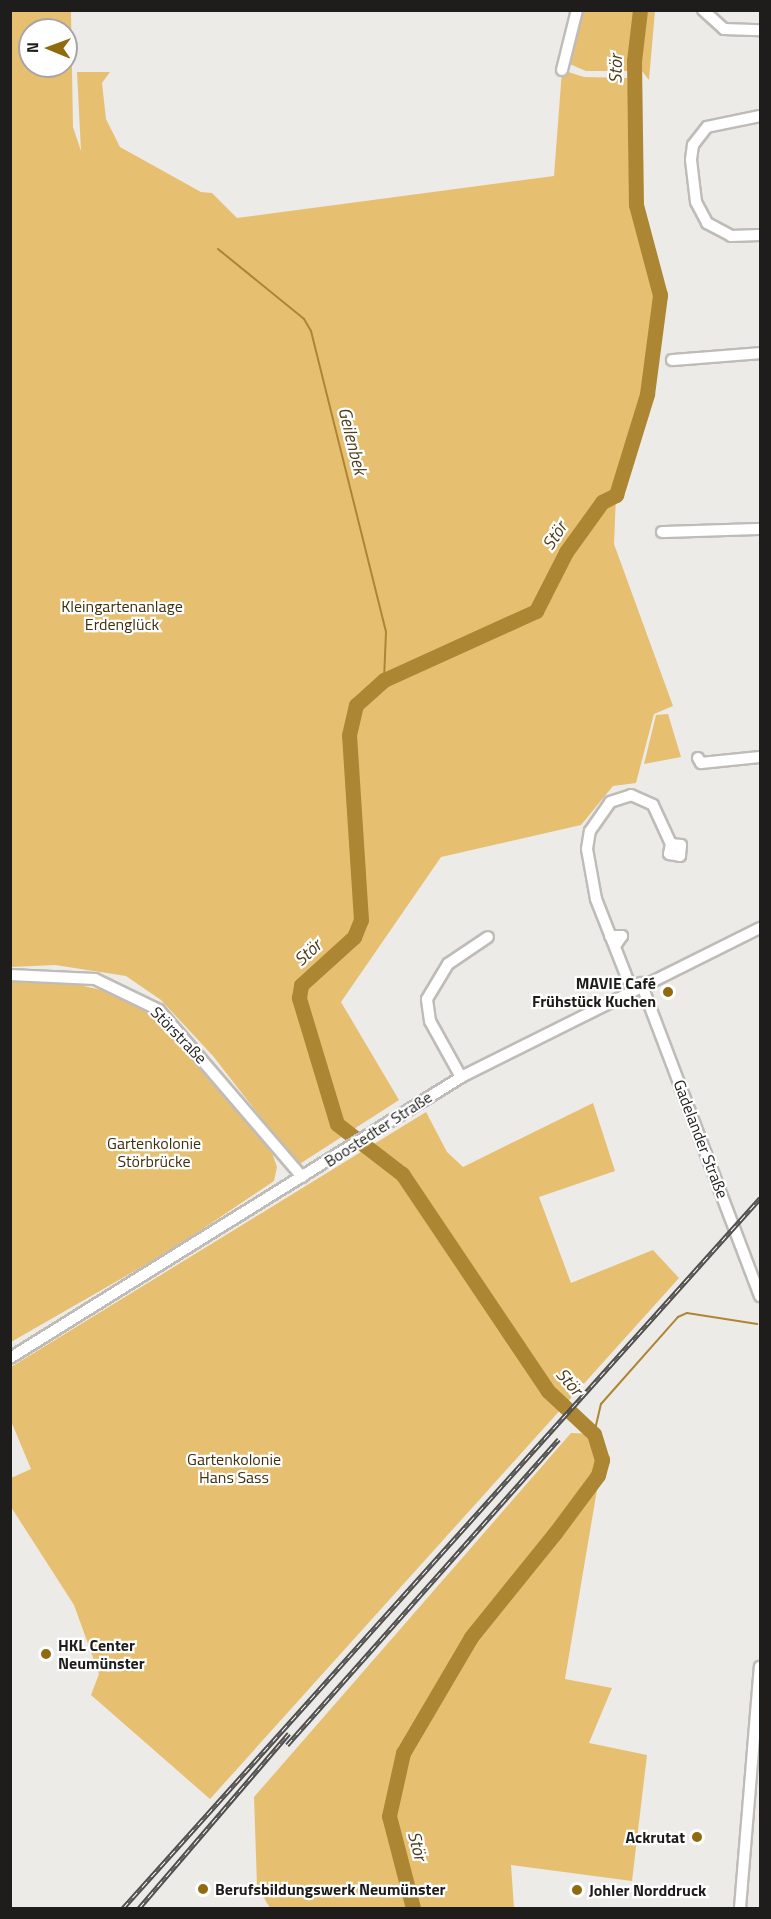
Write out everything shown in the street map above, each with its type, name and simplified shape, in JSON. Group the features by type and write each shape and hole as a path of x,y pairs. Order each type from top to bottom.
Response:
{"street":[{"path":"562,70 576,10"},
{"path":"703,10 724,30 760,30"},
{"path":"760,116 707,127 693,146 691,160 696,202 707,223 731,236 760,235"},
{"path":"672,360 760,353"},
{"path":"663,532 760,528"},
{"path":"698,758 701,763 760,757"},
{"path":"631,988 613,941 588,858 594,821 618,798 641,797 657,810 671,844"},
{"name":"Boostedter Straße","path":"10,1358 461,1077 641,983 760,928"},
{"path":"461,1077 430,1021 427,999 448,964 488,937"},
{"name":"Störstraße","path":"10,975 95,979 152,1005 182,1033 302,1177"},
{"name":"Gadelander Straße","path":"641,983 760,1296"},
{"path":"740,1908 760,1667"}],"green space":[{"name":"Kleingartenanlage Erdenglück","path":"10,11 71,11 71,18 18,18 18,78 72,78 73,127 81,151 78,72 110,72 102,83 106,119 120,147 201,192 212,193 237,218 554,176 562,70 584,77 627,78 636,205 660,295 647,394 616,495 614,544 673,706 654,714 636,783 613,786 581,825 441,857 341,1002 399,1100 298,1165 213,1056 161,1000 126,976 55,965 11,967"},
{"path":"577,11 655,11 649,80 634,61 627,71 586,71 565,62"},
{"path":"668,714 681,757 644,764 656,715"},
{"name":"Gartenkolonie Störbrücke","path":"11,981 61,981 115,993 155,1017 270,1147 277,1167 274,1181 173,1249 11,1342"},
{"name":"Gartenkolonie Hans Sass","path":"593,1103 615,1171 539,1197 571,1283 653,1250 679,1278 210,1799 91,1695 99,1674 74,1605 11,1507 11,1478 31,1469 11,1421 11,1367 426,1112 447,1152 463,1167"},
{"path":"571,1433 594,1434 602,1460 565,1679 612,1688 589,1743 647,1755 632,1881 511,1865 514,1908 270,1908 257,1886 254,1797"}],"waterway":[{"name":"Stör","path":"413,1908 389,1816 403,1753 471,1637 555,1533 598,1475 602,1460 594,1434 548,1391 402,1174 337,1124 299,998 301,985 354,937 361,920 349,735 356,705 384,680 536,611 566,552 602,502 616,495 647,394 660,295 636,205 634,61 640,10"},
{"name":"Geilenbek","path":"218,249 304,319 311,331 386,632 384,680"},
{"path":"594,1434 601,1404 678,1317 687,1313 757,1324"}],"railway":[{"path":"123,1908 760,1198"},
{"path":"287,1745 559,1439"},
{"path":"139,1908 289,1733"}],"place":[{"name":"MAVIE Café Frühstück Kuchen","path":"668,992"},
{"name":"HKL Center Neumünster","path":"46,1654"},
{"name":"Ackrutat","path":"697,1837"},
{"name":"Berufsbildungswerk Neumünster","path":"203,1889"},
{"name":"Johler Norddruck","path":"577,1890"}]}
